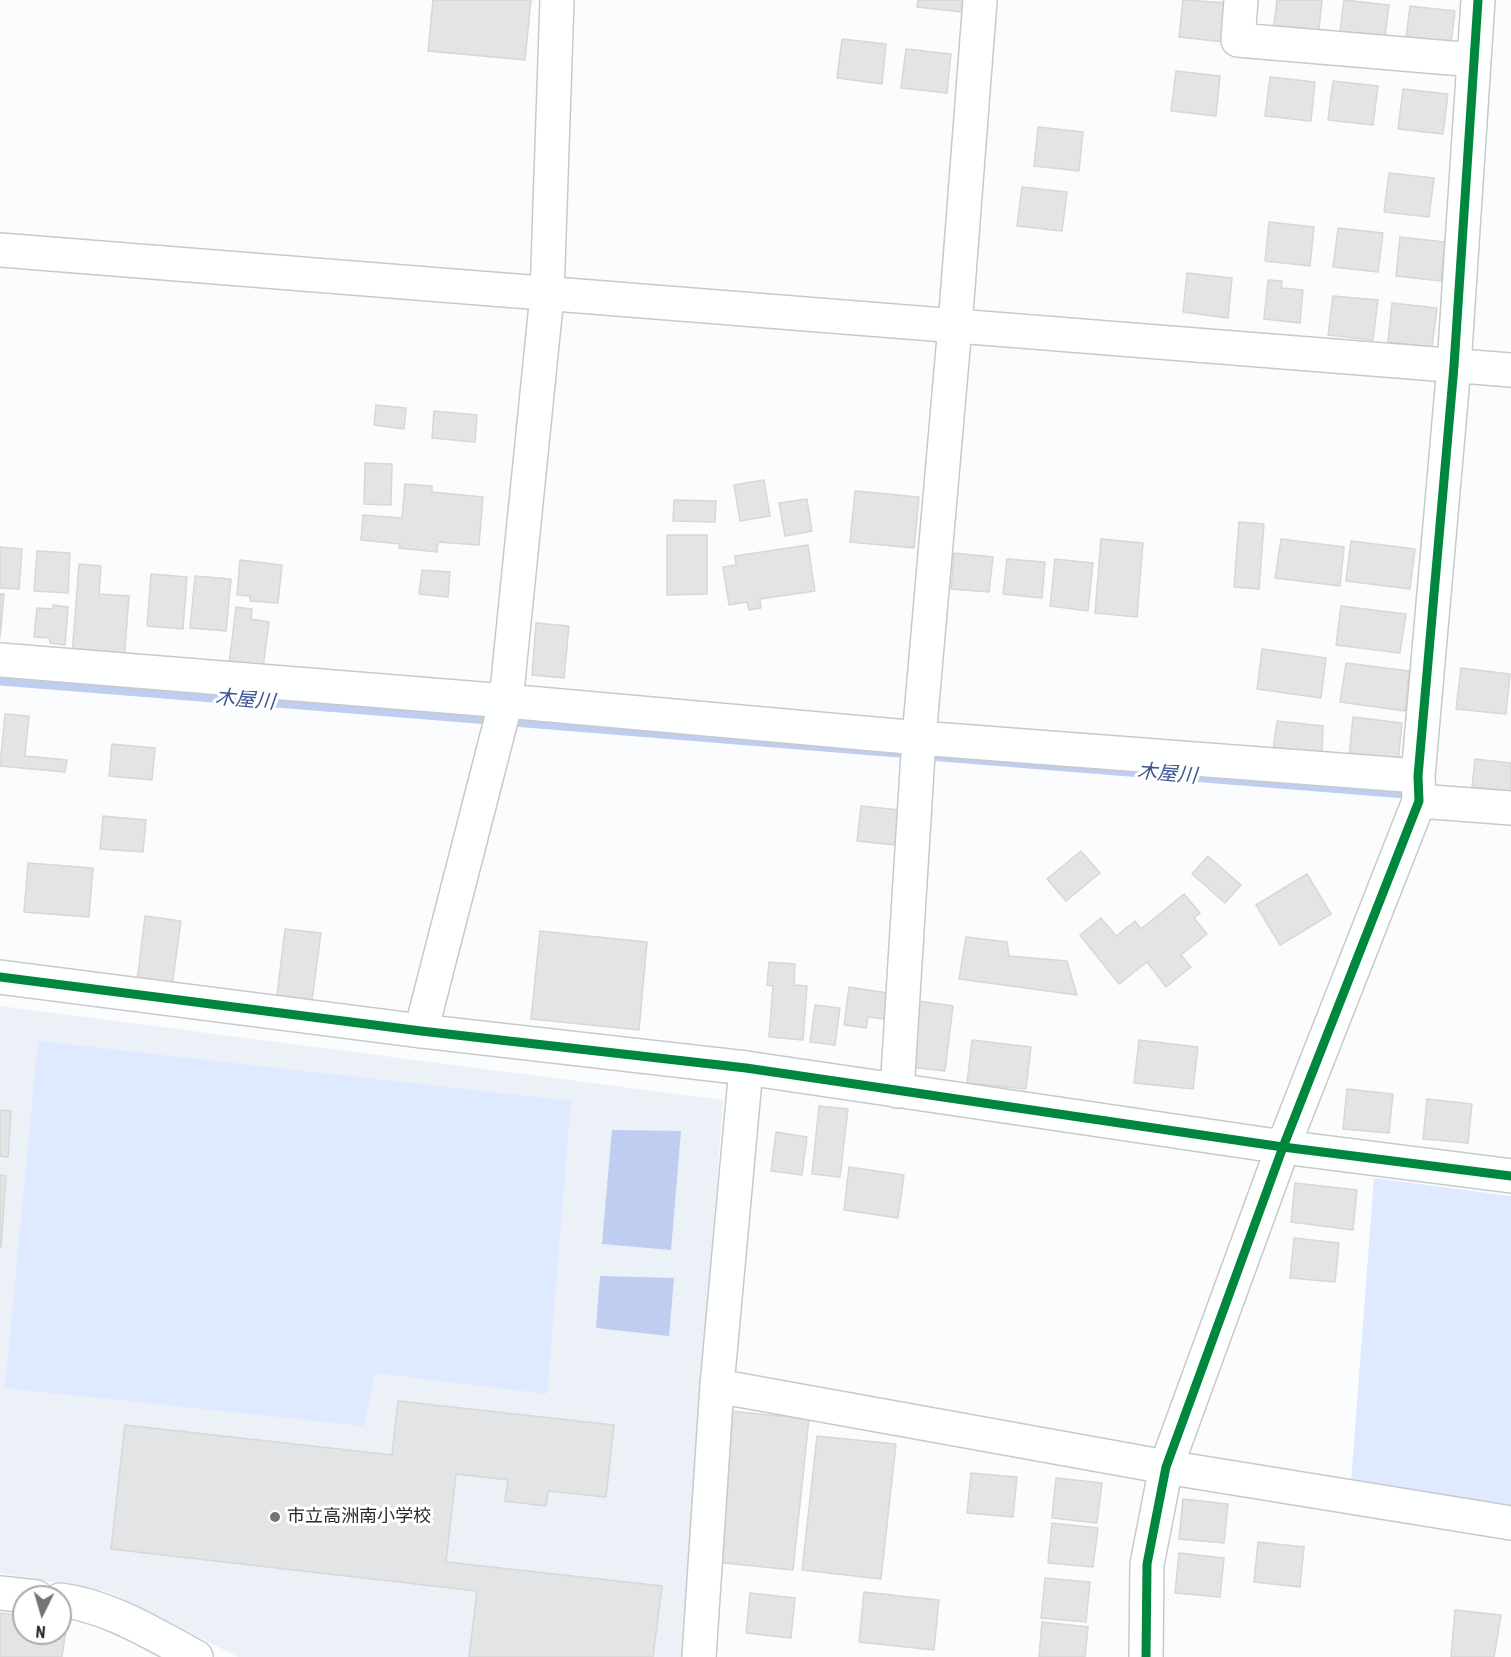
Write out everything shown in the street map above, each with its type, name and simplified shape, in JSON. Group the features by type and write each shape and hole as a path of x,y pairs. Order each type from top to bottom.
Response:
{"street":[{"path":"421,1031 506,701 547,295 557,0"},
{"path":"897,1091 920,738 980,0"},
{"path":"1241,0 1238,40 1474,60"},
{"path":"1146,1657 1147,1564 1166,1467 1418,788 1454,366 1478,0"},
{"path":"0,250 1511,370"},
{"path":"0,660 506,701 920,738 1418,788 1511,808"},
{"path":"0,977 421,1031 746,1068 1283,1147 1511,1176"},
{"path":"699,1657 717,1386 746,1068"},
{"path":"717,1386 1166,1467 1511,1523"},
{"path":"72,1601 128,1620 196,1657"}],"shaded area":[{"path":"0,1006 723,1100 681,1657 238,1657 109,1592 0,1573"},
{"path":"38,1041 571,1101 547,1394 375,1373 364,1426 5,1388"},
{"path":"612,1130 681,1131 671,1250 602,1244"},
{"path":"1374,1178 1511,1196 1511,1510 1351,1482"},
{"path":"600,1276 674,1278 669,1336 596,1328"}],"building":[{"path":"433,0 531,0 525,60 428,51"},
{"path":"918,0 963,0 962,12 917,7"},
{"path":"1183,0 1229,3 1224,42 1179,37"},
{"path":"1277,0 1322,0 1318,38 1273,33"},
{"path":"1344,0 1389,5 1384,44 1339,39"},
{"path":"1410,6 1455,11 1450,51 1405,46"},
{"path":"842,39 886,44 882,84 837,78"},
{"path":"906,49 951,54 947,93 901,88"},
{"path":"1176,71 1220,76 1216,116 1171,111"},
{"path":"1270,77 1315,82 1311,121 1265,116"},
{"path":"1333,81 1378,86 1373,125 1328,120"},
{"path":"1403,89 1448,94 1443,134 1398,129"},
{"path":"1038,127 1083,132 1079,171 1034,166"},
{"path":"1389,173 1434,178 1429,217 1384,212"},
{"path":"1022,187 1067,192 1062,231 1017,226"},
{"path":"1269,222 1314,227 1310,266 1265,261"},
{"path":"1338,228 1383,233 1378,272 1333,267"},
{"path":"1400,237 1445,242 1441,281 1396,276"},
{"path":"1187,273 1232,278 1228,318 1183,312"},
{"path":"1268,280 1282,281 1281,288 1303,290 1300,323 1264,319"},
{"path":"1333,296 1378,300 1373,340 1328,335"},
{"path":"1392,303 1437,308 1432,347 1388,342"},
{"path":"376,405 406,408 404,429 374,425"},
{"path":"434,411 477,415 475,442 432,438"},
{"path":"365,463 392,464 391,505 364,504"},
{"path":"764,480 770,516 740,521 734,485"},
{"path":"405,484 432,486 432,492 483,497 479,545 438,542 437,552 399,548 400,544 361,540 363,515 402,518"},
{"path":"855,491 919,497 914,548 850,542"},
{"path":"807,499 812,531 785,536 779,503"},
{"path":"674,500 716,501 715,522 673,521"},
{"path":"1239,522 1264,524 1259,589 1234,587"},
{"path":"667,535 707,535 707,594 667,595"},
{"path":"1101,539 1143,543 1137,617 1095,613"},
{"path":"1281,539 1344,547 1340,586 1275,578"},
{"path":"1351,541 1415,549 1410,589 1346,581"},
{"path":"808,545 815,591 760,599 761,608 749,610 747,602 729,605 723,567 736,565 735,556"},
{"path":"0,547 22,549 19,589 0,588"},
{"path":"37,551 70,553 68,593 34,591"},
{"path":"954,553 993,557 989,592 951,589"},
{"path":"1007,559 1045,562 1042,598 1003,594"},
{"path":"1055,559 1093,563 1088,611 1050,606"},
{"path":"240,560 282,565 278,603 250,601 250,596 237,595"},
{"path":"79,564 101,566 99,594 129,596 124,660 72,656"},
{"path":"422,570 450,572 448,597 419,594"},
{"path":"151,574 187,577 183,629 147,626"},
{"path":"195,576 231,579 226,631 190,628"},
{"path":"0,594 4,594 0,638"},
{"path":"53,605 68,607 65,645 50,643 50,638 34,637 37,608 53,609"},
{"path":"1341,606 1406,614 1400,653 1336,645"},
{"path":"236,607 252,609 251,619 269,622 263,668 229,664"},
{"path":"536,623 569,626 564,678 532,675"},
{"path":"1262,649 1326,658 1321,698 1257,689"},
{"path":"1346,663 1409,671 1405,711 1340,702"},
{"path":"1461,668 1510,674 1506,714 1456,709"},
{"path":"5,714 29,716 25,756 67,760 65,772 0,766"},
{"path":"1353,717 1402,723 1398,763 1349,758"},
{"path":"1277,721 1323,726 1322,756 1273,750"},
{"path":"112,744 155,748 152,780 109,776"},
{"path":"1475,759 1511,763 1511,791 1472,787"},
{"path":"861,806 900,810 896,845 857,841"},
{"path":"103,816 146,820 143,852 100,849"},
{"path":"1081,851 1100,873 1066,901 1047,879"},
{"path":"1208,856 1241,885 1225,903 1192,874"},
{"path":"28,863 93,868 89,917 24,912"},
{"path":"1307,874 1331,914 1280,945 1256,905"},
{"path":"1184,894 1200,913 1194,918 1207,934 1181,955 1191,967 1166,987 1147,962 1119,984 1080,935 1101,918 1116,936 1135,921 1141,929"},
{"path":"145,916 181,921 172,986 137,982"},
{"path":"285,929 321,933 312,1000 277,995"},
{"path":"540,931 647,942 639,1030 531,1019"},
{"path":"966,937 1007,942 1009,956 1067,961 1077,995 959,979"},
{"path":"769,962 795,964 794,985 807,986 803,1040 769,1037 773,986 767,985"},
{"path":"849,987 888,993 885,1019 868,1017 866,1028 844,1025"},
{"path":"918,1001 953,1006 945,1071 910,1067"},
{"path":"815,1005 840,1008 835,1045 810,1042"},
{"path":"972,1040 1031,1047 1026,1089 967,1083"},
{"path":"1139,1040 1198,1047 1193,1089 1134,1083"},
{"path":"1347,1089 1393,1094 1389,1133 1343,1129"},
{"path":"1427,1099 1472,1104 1468,1143 1423,1139"},
{"path":"819,1106 848,1109 840,1177 812,1174"},
{"path":"0,1110 11,1111 8,1157 0,1156"},
{"path":"776,1132 807,1137 802,1175 771,1171"},
{"path":"849,1167 904,1175 898,1218 844,1210"},
{"path":"0,1175 6,1176 1,1247 0,1247"},
{"path":"1295,1183 1357,1190 1353,1230 1291,1222"},
{"path":"1294,1238 1339,1243 1335,1282 1290,1278"},
{"path":"398,1401 614,1425 606,1497 548,1491 546,1506 505,1501 508,1480 456,1474 446,1562 662,1586 653,1657 469,1657 477,1591 111,1549 125,1425 392,1455"},
{"path":"731,1411 809,1419 793,1570 715,1562"},
{"path":"817,1436 896,1444 881,1579 802,1570"},
{"path":"971,1473 1017,1477 1013,1517 967,1513"},
{"path":"1056,1478 1102,1483 1097,1523 1052,1518"},
{"path":"1183,1499 1228,1504 1224,1543 1179,1539"},
{"path":"1052,1523 1098,1528 1093,1567 1048,1563"},
{"path":"1258,1542 1304,1547 1300,1587 1254,1582"},
{"path":"1179,1553 1224,1558 1220,1597 1175,1593"},
{"path":"1045,1578 1090,1582 1086,1622 1041,1618"},
{"path":"864,1592 939,1600 934,1650 859,1642"},
{"path":"750,1593 795,1598 791,1638 746,1633"},
{"path":"1455,1610 1501,1615 1494,1657 1451,1657"},
{"path":"0,1613 12,1614 12,1645 64,1645 62,1657 0,1657"},
{"path":"1042,1622 1088,1627 1085,1657 1039,1657"}],"waterway":[{"name":"木屋川","path":"0,681 489,720"},
{"name":"木屋川","path":"513,722 911,754"},
{"name":"木屋川","path":"929,756 1405,794"}],"cycle path":[{"path":"1146,1657 1147,1564 1166,1467 1283,1147 1419,801 1418,776 1454,366 1478,0"},
{"path":"0,977 421,1031 746,1068 1283,1147 1511,1176"}],"place":[{"name":"市立高洲南小学校","path":"275,1517"}]}
